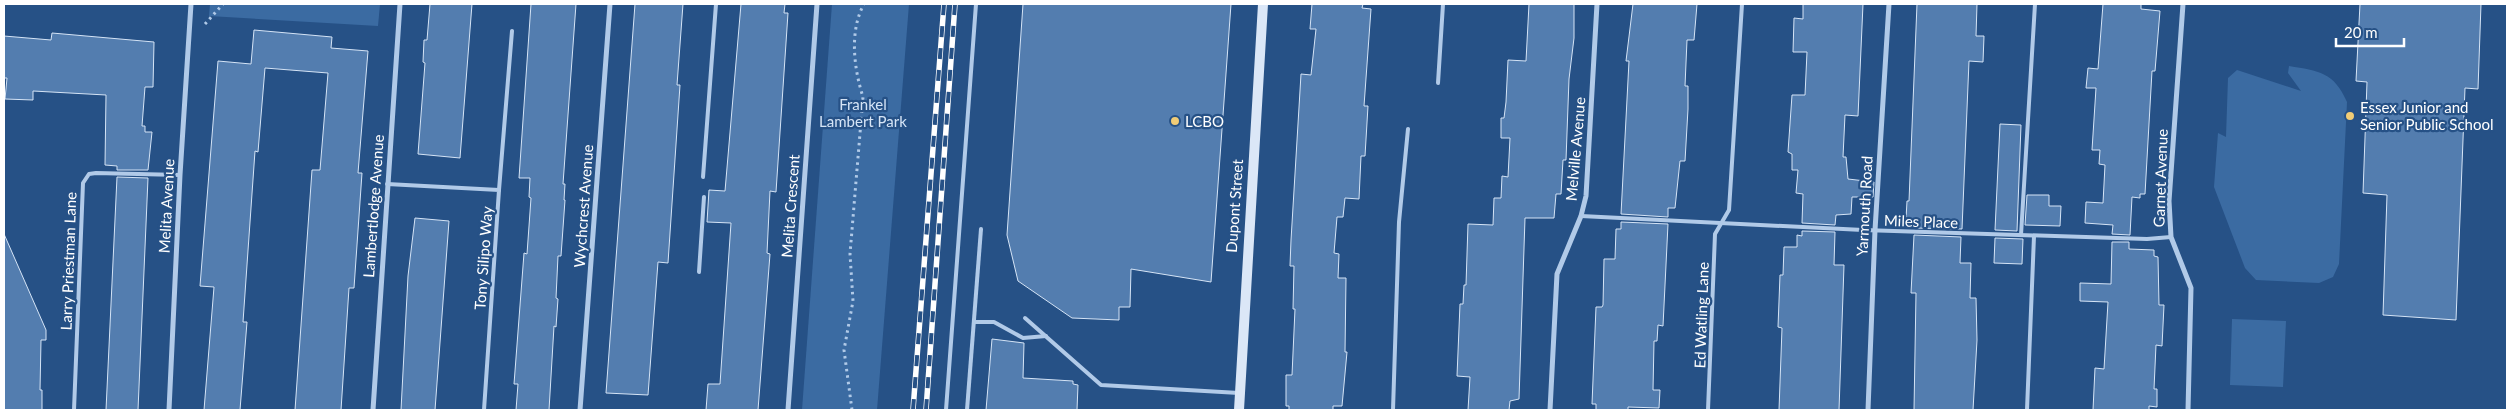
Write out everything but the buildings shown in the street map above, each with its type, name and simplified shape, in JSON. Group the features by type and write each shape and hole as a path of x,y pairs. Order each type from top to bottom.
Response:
{"main road":[{"name":"Dupont Street","path":"1239,410 1263,4"}],"street":[{"name":"Melita Avenue","path":"169,410 190,4"},
{"name":"Lambertlodge Avenue","path":"373,410 400,4"},
{"name":"Wychcrest Avenue","path":"580,410 610,4"},
{"name":"Melita Crescent","path":"788,410 817,4"},
{"name":"Melville Avenue","path":"1550,410 1557,274 1581,216 1586,196 1597,4"},
{"name":"Yarmouth Road","path":"1868,410 1875,230 1889,4"},
{"name":"Garnet Avenue","path":"2183,4 2169,201 2171,237 2191,288 2188,410"}],"lane":[{"path":"703,177 716,4"},
{"path":"946,410 976,4"},
{"path":"1438,83 1443,4"},
{"name":"Ed Watling Lane","path":"1708,410 1715,234 1729,210 1742,4"},
{"path":"2021,235 2035,4"},
{"path":"499,190 512,31"},
{"path":"1393,410 1399,222 1408,129"},
{"name":"Larry Priestman Lane","path":"74,410 83,183 89,174 96,173 180,175"},
{"name":"Tony Silipo Way","path":"387,184 499,190 484,410"},
{"path":"699,272 704,197"},
{"name":"Miles Place","path":"1581,216 2034,236 2147,239 2171,237"},
{"path":"967,410 981,229"},
{"path":"2027,410 2034,236"},
{"path":"1025,318 1101,385 1239,393"},
{"path":"974,322 994,322 1023,338 1046,336"}],"path":[{"path":"205,24 223,4"},
{"path":"852,410 844,350 853,301 850,254 863,97 857,79 856,27 864,4"}],"green space":[{"path":"210,4 380,4 378,26 209,16"},
{"name":"Frankel Lambert Park","path":"832,4 909,4 877,410 802,410"},
{"path":"2289,66 2317,72 2331,79 2337,84 2347,102 2339,264 2333,277 2319,283 2256,280 2245,268 2214,187 2218,133 2226,137 2228,78 2237,70 2301,91 2288,73"},
{"path":"2232,319 2286,321 2283,387 2230,385"}],"railway":[{"path":"913,410 944,4"},
{"path":"926,410 955,4"}],"place":[{"name":"Essex Junior and Senior Public School","path":"2350,116"},
{"name":"LCBO","path":"1175,121"}]}
